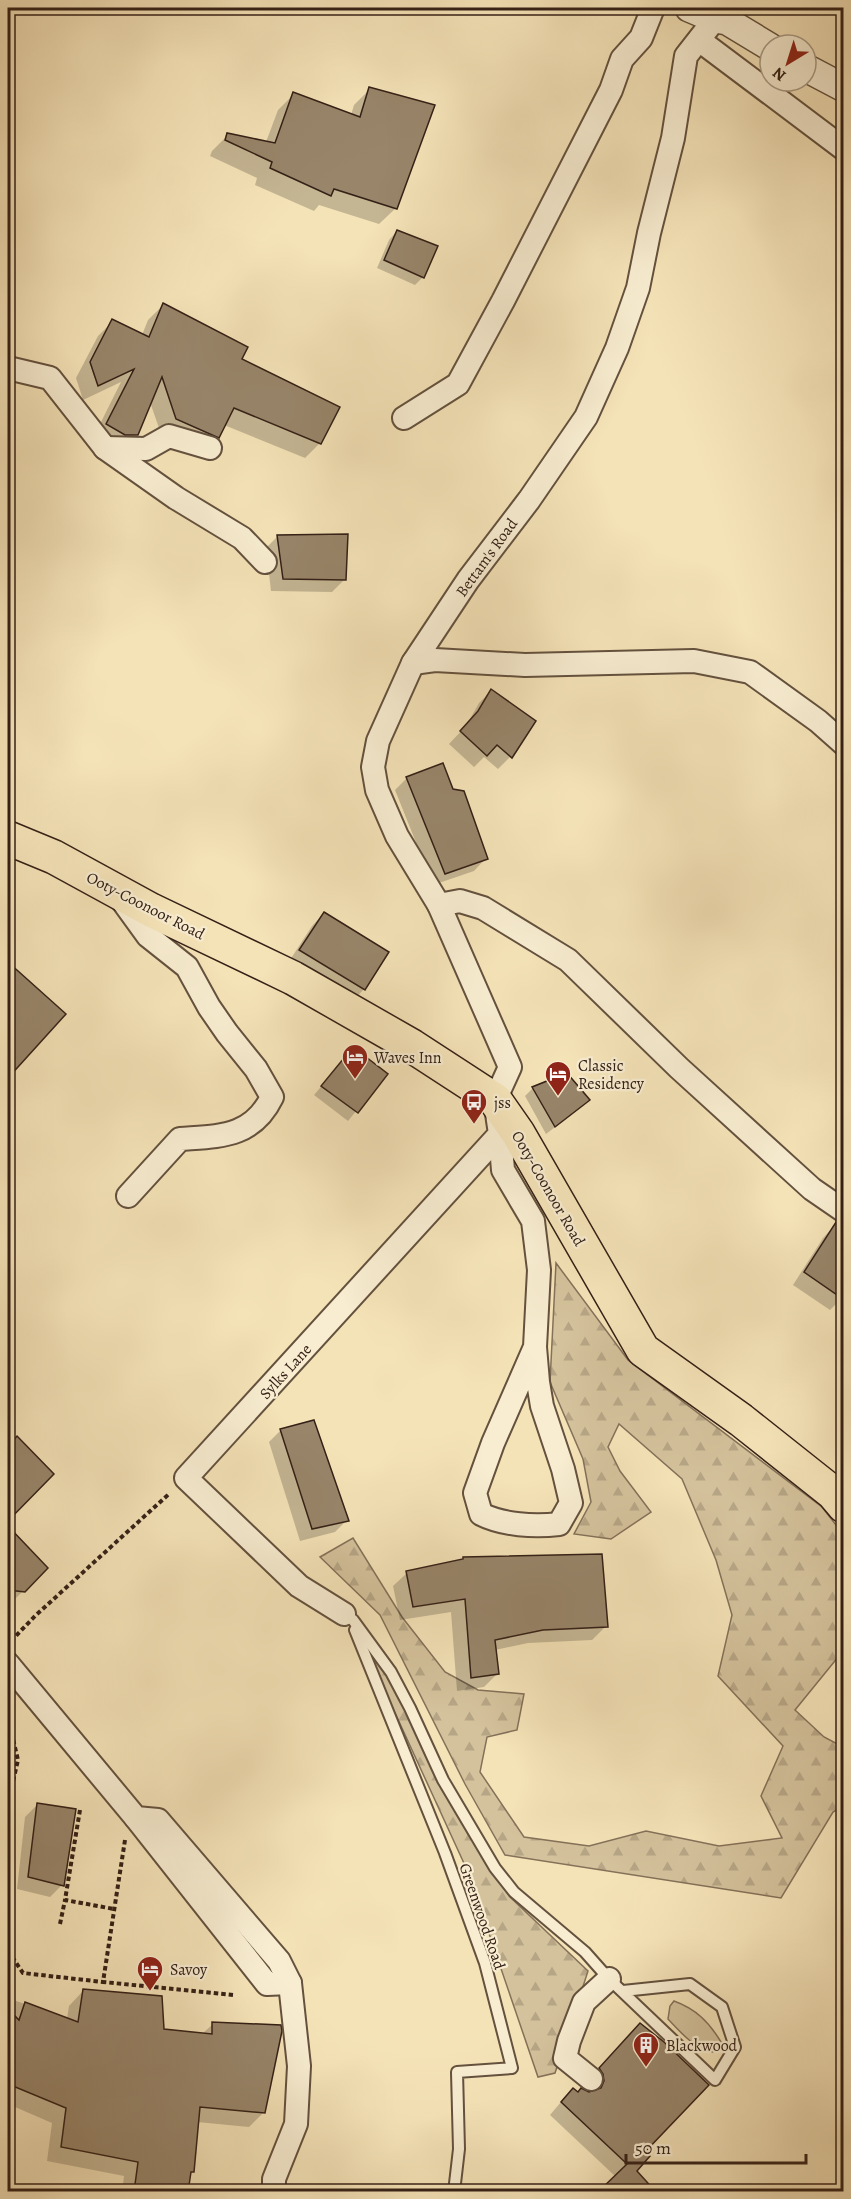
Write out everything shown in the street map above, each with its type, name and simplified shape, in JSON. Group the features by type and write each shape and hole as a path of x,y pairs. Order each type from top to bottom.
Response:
{"highway":[{"name":"Ooty-Coonoor Road","path":"8,838 54,857 151,910 293,978 412,1046 495,1100 518,1133 643,1350 741,1420 833,1493 843,1506"}],"street":[{"path":"404,418 458,384 611,90 622,59 640,38 653,8"},
{"path":"689,8 722,14 758,38"},
{"name":"Bettam's Road","path":"495,1100 510,1067 439,905 397,836 377,790 373,767 378,741 413,663 468,580 529,500 586,417 617,348 638,288 649,233 674,138 686,56 722,14"},
{"path":"699,40 843,149"},
{"path":"818,74 843,88"},
{"path":"8,368 50,378 105,448 176,498 242,538 265,562"},
{"path":"105,448 146,448 170,436 210,448"},
{"path":"413,663 435,660 525,665 694,662 750,672 818,721 843,744"},
{"path":"115,890 148,936 187,967 227,1034 256,1069 272,1097 265,1112 240,1132 180,1138 128,1196"},
{"path":"439,905 460,901 483,908 567,960 679,1068 812,1189 843,1211"},
{"path":"495,1100 503,1170 533,1221 539,1270 535,1347 542,1406 563,1469 571,1503 559,1524 538,1526 490,1519 481,1514 475,1493 493,1443 535,1347"},
{"name":"Sylks Lane","path":"186,1478 500,1134"},
{"path":"186,1478 299,1586 348,1617"},
{"path":"8,1664 133,1814 158,1820 279,1961 290,1983 299,2066 296,2124 274,2179 274,2192"},
{"path":"591,2079 566,2058 569,2041 584,2002 616,1985"}],"lane":[{"path":"348,1617 391,1672 443,1780 495,1868 514,1892 585,1952 616,1985 715,2080 735,2047 722,2007 690,1984 616,1985"},
{"name":"Greenwood Road","path":"348,1617 445,1853 485,1963 512,2068 457,2072 459,2148 454,2192"}],"path":[{"path":"8,1645 35,1616 186,1478"},
{"path":"8,1718 18,1760 8,1803"},
{"path":"60,1924 80,1810"},
{"path":"103,1982 114,1909 133,1814"},
{"path":"65,1900 114,1909"},
{"path":"8,1951 23,1973 233,1995"}],"green space":[{"path":"556,1263 628,1360 822,1507 843,1534 843,1651 795,1710 824,1737 843,1747 843,1806 833,1812 781,1898 505,1855 465,1784 380,1615 320,1557 353,1538 402,1617 445,1672 478,1690 524,1694 517,1730 487,1737 480,1772 524,1837 589,1846 646,1831 719,1846 782,1838 761,1796 783,1746 718,1676 732,1615 716,1560 682,1479 619,1424 608,1447 620,1471 651,1512 611,1539 574,1534 591,1502 583,1459 550,1382"},
{"path":"362,1641 369,1643 407,1711 461,1822 490,1868 510,1897 588,1971 555,2073 538,2077 468,1872"},
{"path":"674,2001 695,2012 712,2028 721,2042 713,2052 683,2035 668,2019 670,2006"}],"building":[{"path":"369,87 435,105 397,209 334,189 331,196 270,168 272,162 225,140 227,133 275,143 293,92 360,117"},
{"path":"397,230 438,246 424,278 384,260"},
{"path":"163,303 248,347 242,359 340,407 321,444 234,408 219,438 176,419 162,377 138,435 125,435 106,424 134,369 98,386 90,362 112,319 149,337"},
{"path":"348,534 346,580 283,579 277,535"},
{"path":"491,689 536,721 512,758 497,745 487,756 460,731 478,711"},
{"path":"443,763 453,789 464,791 488,859 445,874 406,777"},
{"path":"324,912 389,952 365,990 299,950"},
{"path":"8,962 66,1014 8,1078"},
{"name":"Waves Inn","path":"353,1047 388,1074 358,1113 321,1086"},
{"path":"567,1073 590,1100 555,1127 532,1087"},
{"path":"836,1222 843,1224 843,1299 804,1272"},
{"path":"314,1420 349,1521 312,1529 280,1429"},
{"path":"17,1436 54,1474 8,1521 8,1447"},
{"path":"8,1526 48,1568 25,1592 8,1590"},
{"path":"602,1554 608,1627 543,1630 495,1640 499,1674 471,1678 465,1599 413,1607 406,1571 463,1559 463,1557"},
{"path":"37,1803 76,1809 64,1886 28,1877"},
{"path":"83,1989 162,1996 164,2029 212,2034 212,2022 281,2025 282,2031 265,2113 200,2107 194,2172 191,2172 188,2192 134,2192 138,2162 61,2147 66,2108 8,2084 8,2009 19,2020 25,2002 78,2022"},
{"name":"Blackwood","path":"640,2023 664,2042 709,2085 645,2152 650,2156 637,2171 656,2192 598,2192 627,2164 561,2102 573,2088 578,2092 581,2088 589,2092 601,2088 604,2081 599,2068"}],"place":[{"name":"Waves Inn","path":"355,1080"},
{"name":"Classic Residency","path":"558,1097"},
{"name":"jss","path":"474,1125"},
{"name":"Savoy","path":"150,1992"},
{"name":"Blackwood","path":"646,2068"}]}
